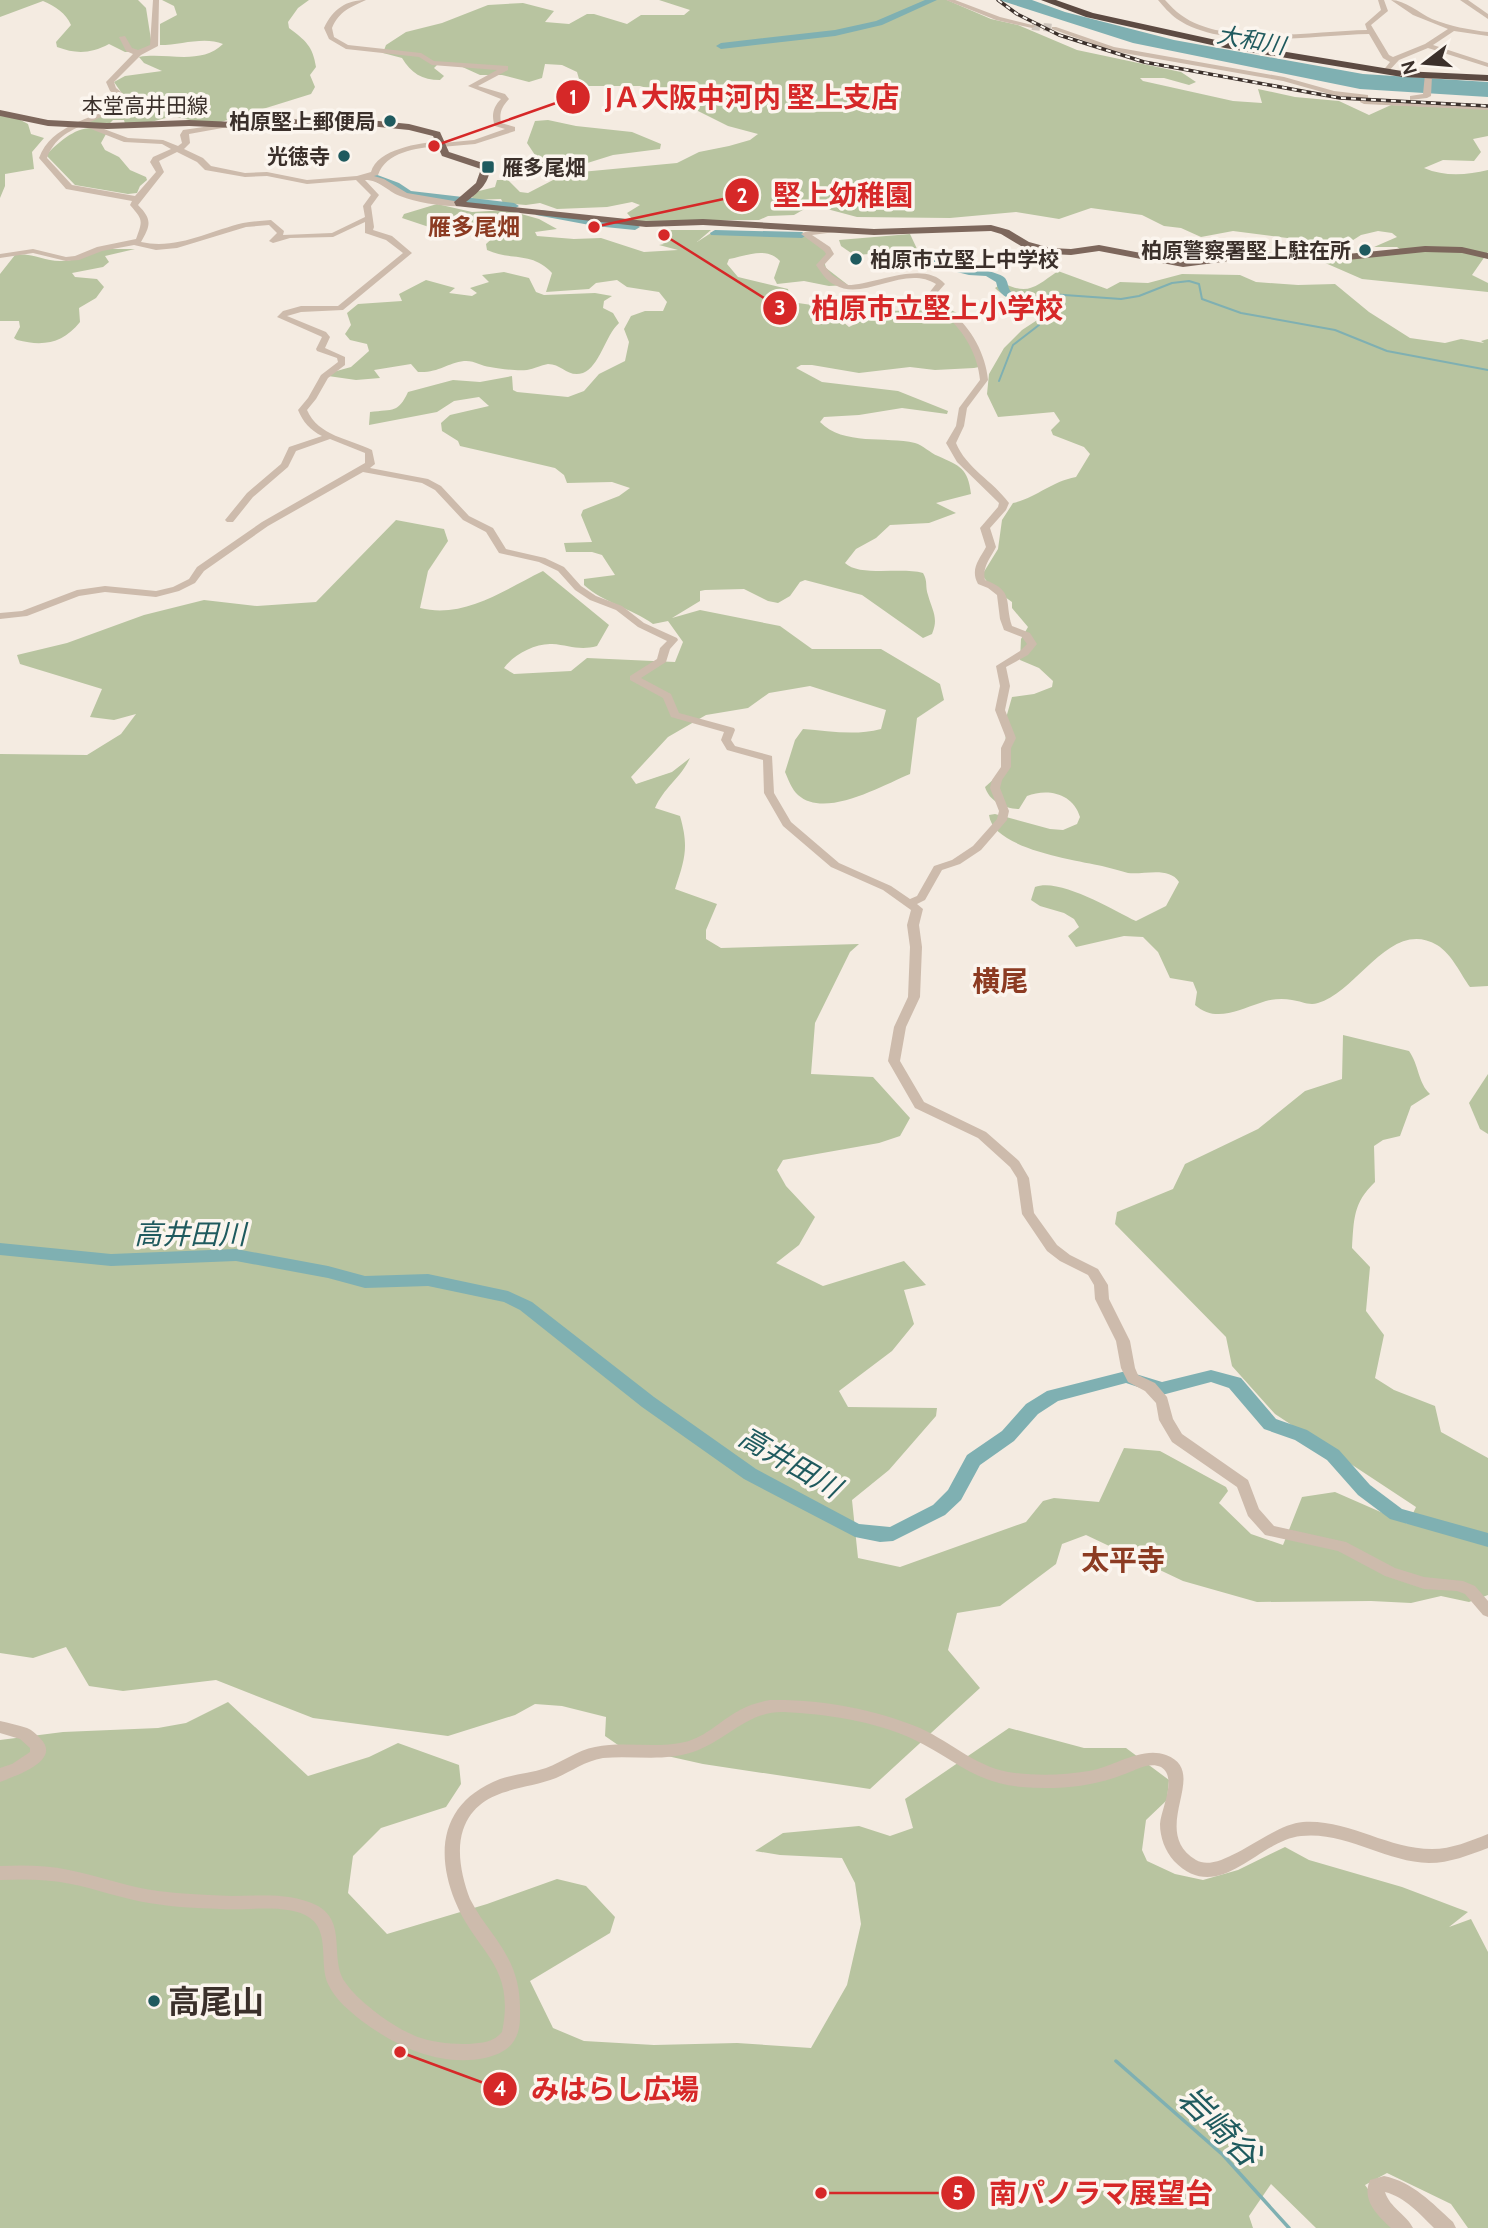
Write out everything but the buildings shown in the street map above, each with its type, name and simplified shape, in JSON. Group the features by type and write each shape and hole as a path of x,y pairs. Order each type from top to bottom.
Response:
{"highway":[{"path":"1046,0 1090,15 1164,33 1428,78 1488,78"}],"main road":[{"name":"本堂高井田線","path":"0,113 48,123 228,125 270,119 309,124 349,121 433,132 445,154 486,170 478,187 460,202"},
{"path":"460,202 646,224 703,222 885,232 991,228 1006,232 1025,244 1051,251 1071,252 1099,248 1183,264 1233,256 1328,259 1425,248 1462,250 1488,256"}],"street":[{"path":"136,199 69,187 43,158 44,150 83,124 122,104 121,95 113,89 110,82 138,53 154,46 156,0"},
{"path":"359,178 375,173 377,164 396,152 414,146 475,142 512,129 498,124 496,118 499,103 505,99 472,86 505,68 432,64 421,55 346,47 331,38 328,28 334,16 349,4 363,0"},
{"path":"949,0 998,19 1032,26"},
{"path":"1161,0 1185,23 1244,35 1288,38 1345,31 1371,32"},
{"path":"1381,0 1385,11 1367,25 1386,56 1393,61"},
{"path":"1394,0 1411,12 1452,29 1488,34"},
{"path":"1463,0 1488,17"},
{"path":"1054,28 1112,49 1284,79 1333,93 1365,97 1427,96 1428,78"},
{"path":"1386,72 1393,61 1428,46 1452,29"},
{"path":"123,37 129,49 138,53"},
{"path":"1428,46 1488,65"},
{"path":"1365,97 1364,102 1488,108"},
{"path":"83,124 127,140 156,141 200,160 208,168 245,176 267,174 307,182 372,177 406,195 460,202"},
{"path":"0,256 33,251 66,259 134,243 139,240 146,223 144,215 134,205 136,199 159,176 160,172 154,162 156,159 186,143 183,137 186,132 228,125"},
{"path":"328,437 309,423 302,410 312,399 324,377 342,363 341,357 319,347 326,337 323,334 281,317 301,309 340,308 408,253 389,237 370,233 367,206 375,195 359,178"},
{"path":"134,243 156,248 177,246 245,225 271,222 281,233 273,240 289,236 326,236 368,218"},
{"path":"839,229 805,234 827,249 830,254 820,265 837,285 856,288 902,276 937,280 941,284 933,293 932,304 951,316 980,356 984,380 963,408 960,426 951,443 961,460 995,489 1004,503 1003,508 986,523 991,547 978,568 978,575 981,582 999,588 1004,596 1005,621 1008,628 1026,635 1032,644 1024,653 1002,666 1005,686 1000,710 1011,738 1006,748 1006,767 995,788 1004,811 1002,820 977,848 956,862 938,868 920,898 910,903"},
{"path":"0,616 24,614 77,593 105,589 156,594 176,589 192,581 200,569 265,524 321,490 363,469 370,464 369,452 341,439 328,437 292,449 287,465 235,510 230,520"},
{"path":"363,469 415,479 438,488 466,518 490,530 502,551 542,560 561,569 578,588 593,598 619,608 641,625 673,640 665,648 662,660 634,678 667,696 676,715 730,730 726,740 731,748 768,758 769,793 787,824 835,865 887,888 918,909 913,925 916,947 914,997 900,1027 894,1061 919,1105 982,1135 1015,1164 1023,1178 1028,1214 1052,1248 1093,1272 1101,1285 1102,1299 1124,1341 1128,1368 1133,1378 1150,1387 1163,1401 1166,1420 1177,1438 1243,1484 1253,1512 1270,1531 1341,1546 1390,1572 1424,1583 1458,1585 1470,1590 1488,1611"},
{"path":"0,1873 45,1873 74,1877 136,1895 162,1898 222,1903 278,1903 307,1908 325,1924 330,1935 333,1978 344,1994 391,2031 417,2045 466,2051 490,2049 501,2044 508,2039 512,2021 510,1978 463,1900 454,1864 451,1847 457,1822 464,1811 479,1796 490,1790 551,1773 579,1758 596,1753 660,1752 693,1746 739,1716 769,1706 825,1712 884,1723 918,1734 969,1767 1009,1780 1084,1777 1116,1770 1148,1758 1161,1760 1172,1767 1177,1775 1177,1788 1167,1814 1166,1830 1169,1840 1191,1866 1209,1872 1223,1869 1265,1841 1293,1829 1322,1828 1415,1855 1429,1856 1455,1854 1488,1841"},
{"path":"0,1727 25,1734 38,1746 38,1755 17,1769 0,1775"},
{"path":"1404,2228 1380,2204 1375,2194 1376,2186 1388,2184 1401,2190 1447,2228"}],"green space":[{"path":"0,0 138,0 146,8 152,46 140,51 125,52 109,44 96,50 77,52 57,47 56,42 71,25 60,10 43,1 0,17"},
{"path":"162,0 309,0 298,8 288,22 289,28 304,40 313,54 316,67 310,75 315,87 311,94 221,122 203,123 173,116 151,122 125,124 124,120 113,120 110,123 87,123 105,113 138,113 157,109 151,105 128,102 114,82 125,76 162,71 144,63 139,57 204,55 223,44 200,41 160,45 160,24 177,15 174,6"},
{"path":"659,0 947,0 991,19 1018,25 1077,50 1181,72 1196,82 1189,85 1164,78 1140,78 1143,81 1233,101 1262,103 1258,89 1295,97 1339,101 1369,115 1391,105 1488,109 1488,136 1473,139 1481,152 1474,161 1443,160 1424,168 1456,174 1488,170 1488,252 1472,275 1488,283 1488,292 1362,279 1323,262 1404,252 1397,247 1374,247 1397,237 1392,233 1378,231 1361,235 1350,242 1333,244 1233,231 1201,237 1181,228 1164,226 1142,215 1091,208 1059,219 1016,212 950,218 857,217 808,207 794,215 768,216 759,220 634,221 627,213 640,205 632,202 607,207 557,209 540,203 526,205 503,203 501,199 471,200 475,192 495,187 497,180 508,180 520,192 528,193 555,179 581,172 677,163 699,152 750,140 758,134 728,126 660,92 640,86 581,86 577,72 562,65 545,64 542,78 529,82 502,75 480,75 458,65 437,65 434,68 444,76 440,80 434,80 418,75 402,58 383,53 386,45 406,32 442,23 488,5 523,3 554,11 545,22 569,24 587,14 627,24 641,15 684,15 690,10"},
{"path":"0,116 15,117 28,124 31,134 44,138 32,152 34,169 5,174 5,186 0,198"},
{"path":"548,120 632,132 661,144 660,149 613,155 581,165 548,166 532,163 531,157 535,155 527,143 535,121"},
{"path":"91,128 106,134 101,143 105,150 119,157 130,170 146,177 147,180 137,193 128,194 75,185 46,155 72,133"},
{"path":"437,204 472,212 507,210 539,219 557,229 535,232 537,236 601,238 644,252 678,250 659,245 664,244 658,240 659,230 711,230 697,242 711,233 796,232 810,235 833,253 824,261 826,268 848,285 829,286 804,281 777,284 774,278 780,261 769,254 756,253 729,259 727,264 738,277 788,289 791,302 826,307 849,327 881,311 951,310 957,313 958,322 970,338 979,367 935,370 910,367 859,373 812,365 796,368 822,382 898,391 948,411 947,414 902,408 824,417 820,422 829,430 853,437 918,444 962,469 968,478 971,494 936,503 956,513 929,523 890,525 876,538 856,549 845,563 860,570 923,573 935,619 932,634 923,638 862,595 805,580 800,582 790,596 778,603 744,589 700,591 700,601 672,618 700,610 780,626 812,649 881,649 940,684 944,700 917,718 910,774 838,802 823,804 798,795 785,772 795,740 803,729 852,733 881,729 886,710 810,686 769,693 748,708 706,715 668,737 631,777 636,784 672,772 690,758 655,808 680,816 683,827 685,853 675,889 717,904 706,930 706,939 721,948 859,944 850,952 815,1023 811,1074 873,1077 910,1118 900,1136 879,1143 783,1160 777,1170 786,1186 815,1217 799,1245 776,1263 823,1286 904,1261 926,1285 904,1290 914,1324 892,1351 839,1391 848,1407 937,1408 936,1416 889,1470 852,1500 858,1558 900,1567 1026,1522 1043,1501 1054,1498 1099,1502 1124,1448 1160,1451 1226,1487 1228,1491 1219,1503 1251,1534 1283,1545 1302,1497 1335,1492 1408,1524 1416,1507 1275,1414 1232,1366 1226,1337 1115,1224 1117,1212 1173,1189 1185,1164 1258,1129 1305,1091 1342,1079 1343,1035 1409,1051 1423,1085 1430,1094 1411,1106 1400,1136 1383,1140 1374,1146 1375,1182 1359,1204 1354,1220 1352,1248 1370,1267 1366,1311 1384,1335 1375,1378 1394,1390 1435,1406 1441,1432 1488,1458 1488,1595 1469,1602 1441,1596 1411,1603 1257,1602 1183,1581 1086,1535 1062,1544 1056,1564 1000,1606 957,1613 948,1650 980,1688 870,1789 703,1764 618,1745 605,1736 606,1717 562,1706 535,1704 515,1715 448,1736 313,1718 216,1680 123,1691 89,1686 66,1647 33,1658 0,1653 0,754 87,755 121,734 136,714 114,720 90,717 102,689 20,664 17,655 67,643 144,615 204,600 257,606 316,602 396,520 444,529 448,541 428,571 420,608 452,610 468,606 499,594 543,571 609,625 597,646 579,648 545,644 525,651 504,668 514,674 571,671 587,658 675,662 683,642 668,621 653,624 584,585 584,579 615,575 602,555 592,552 566,552 564,543 592,542 581,515 583,510 619,496 630,488 612,482 567,483 564,475 555,468 460,446 458,441 442,431 441,423 450,415 489,406 479,397 454,401 437,412 369,425 370,412 394,409 401,404 408,392 453,380 480,382 512,376 513,390 517,392 568,397 584,391 599,374 625,361 629,342 624,329 631,316 645,311 663,311 667,302 659,292 627,287 617,280 596,283 589,289 546,292 552,273 544,266 529,259 487,250 486,244 497,234 494,227 472,225 444,232 402,218 404,214"},
{"path":"910,234 918,251 854,255 841,246 839,240"},
{"path":"104,249 135,249 105,256 109,262 103,267 72,273 75,277 97,279 104,287 96,298 79,308 80,322 74,329 52,342 36,343 14,338 20,327 19,321 0,321 0,274 15,255 66,261"},
{"path":"1058,271 1107,289 1120,282 1148,283 1182,274 1240,275 1256,282 1298,285 1335,284 1369,312 1410,338 1445,343 1461,339 1484,343 1481,341 1488,339 1488,986 1470,987 1452,959 1442,949 1420,939 1404,941 1389,949 1347,986 1318,1003 1276,999 1227,1013 1210,1013 1195,1005 1197,992 1193,982 1170,978 1158,952 1143,937 1124,936 1076,947 1068,936 1079,927 1074,919 1031,900 1035,887 1058,887 1086,896 1136,921 1166,906 1179,882 1169,874 1128,873 1037,851 1005,836 994,827 989,815 995,814 1063,830 1077,824 1080,817 1072,802 1058,794 1027,796 1019,809 1014,809 994,800 985,787 1005,769 1006,718 1012,697 1034,694 1052,687 1053,681 1039,668 1020,660 1021,639 1028,627 1012,608 1012,602 991,587 982,575 998,549 1002,520 1013,503 1076,477 1090,454 1084,447 1053,435 1051,430 1060,421 1054,412 998,417 987,394 989,374 1004,348 1022,330 1048,313 1037,304 1008,296 995,288 1003,283 1019,289 1032,288"},
{"path":"504,272 529,278 536,292 544,295 595,293 612,296 604,301 603,308 613,313 619,323 589,369 573,374 548,364 527,370 514,370 464,361 425,372 418,372 411,364 374,370 380,378 356,380 328,376 351,367 369,351 367,344 350,340 345,334 351,325 347,313 358,304 402,301 399,294 426,280 455,288 449,293 472,296 477,293 470,288 489,282 482,275"},
{"path":"1488,1074 1488,1134 1480,1129 1469,1103"},
{"path":"228,1702 308,1776 369,1757 398,1743 459,1765 461,1784 446,1807 381,1828 353,1856 348,1893 387,1934 487,1904 557,1879 586,1886 615,1917 610,1933 530,1981 553,2028 584,2041 654,2045 737,2043 811,2048 847,1985 861,1924 855,1883 842,1858 755,1851 783,1833 859,1826 890,1836 913,1828 905,1799 1009,1728 1084,1748 1126,1748 1169,1780 1167,1800 1146,1820 1142,1850 1147,1861 1175,1874 1203,1880 1238,1870 1285,1847 1309,1860 1402,1887 1468,1912 1449,1927 1471,1919 1488,1952 1488,2228 1468,2228 1451,2204 1387,2173 1365,2185 1396,2228 1316,2228 1271,2184 1249,2216 1253,2228 0,2228 0,1740 63,1732 158,1728 186,1723"}],"water":[{"path":"999,0 1032,0 1065,12 1174,40 1363,74 1488,82 1488,97 1360,89 1133,43"},
{"path":"1142,243 1174,243 1187,251 1189,257 1171,260 1159,258 1143,250"}],"waterway":[{"path":"721,46 835,33 879,23 933,0"},
{"path":"372,176 395,185 408,194 514,206"},
{"path":"540,213 635,227"},
{"path":"715,233 802,235"},
{"path":"893,264 933,263 969,272 988,273 1001,280 1003,290 1009,296 1043,301"},
{"path":"999,381 1013,345 1039,325 1043,301 1050,294 1121,299 1139,296 1172,283 1189,281 1199,284 1202,299 1241,313 1335,330 1387,351 1488,370"},
{"name":"高井田川","path":"0,1249 111,1260 236,1255 328,1272 365,1282 428,1280 508,1297 526,1306 648,1402 750,1474 855,1530 880,1535 893,1534 939,1510 955,1495 973,1460 1008,1436 1032,1409 1053,1396 1126,1377 1162,1389 1211,1376 1235,1383 1270,1424 1301,1435 1333,1455 1364,1490 1396,1514 1488,1540"},
{"name":"岩崎谷","path":"1116,2061 1223,2155 1289,2228"}],"tunnel":[{"path":"1032,26 1054,28"}],"railway":[{"path":"998,0 1017,14 1059,35 1144,62 1340,98 1488,106"}],"place":[{"name":"柏原堅上郵便局","path":"390,121"},
{"name":"JＡ大阪中河内 堅上支店","path":"434,146"},
{"name":"光徳寺","path":"344,156"},
{"name":"雁多尾畑","path":"488,167"},
{"name":"堅上幼稚園","path":"594,227"},
{"name":"柏原市立堅上小学校","path":"664,235"},
{"name":"柏原警察署堅上駐在所","path":"1365,250"},
{"name":"柏原市立堅上中学校","path":"856,259"},
{"name":"高尾山","path":"154,2001"},
{"name":"みはらし広場","path":"400,2052"},
{"name":"南パノラマ展望台","path":"821,2193"}],"district":[{"name":"雁多尾畑","path":"474,227"},
{"name":"横尾","path":"1000,981"},
{"name":"太平寺","path":"1123,1560"}],"water label":[{"name":"大和川","path":"1251,40"}]}
